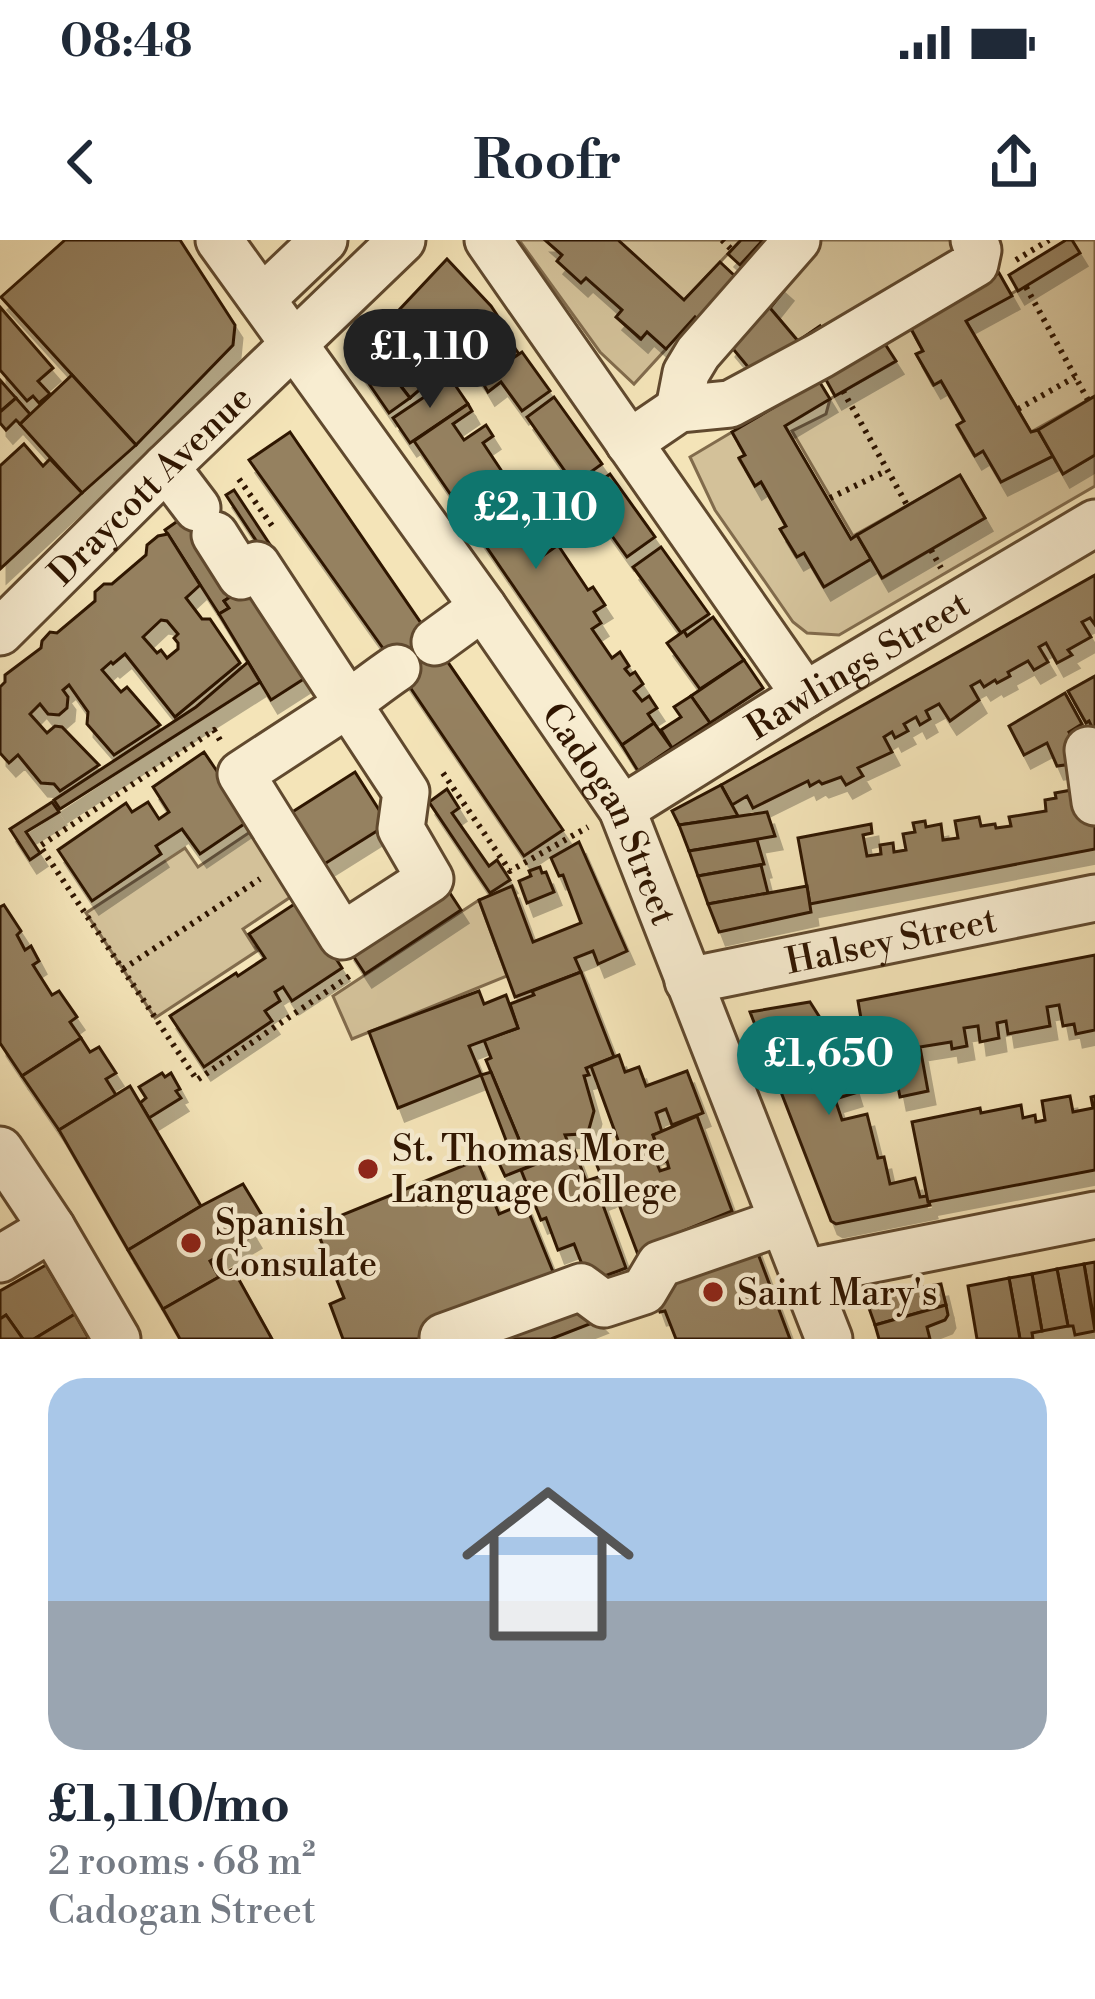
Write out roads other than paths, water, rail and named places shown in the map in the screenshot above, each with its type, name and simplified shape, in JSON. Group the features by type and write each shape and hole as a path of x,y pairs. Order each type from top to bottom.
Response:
{"street":[{"name":"Cadogan Street","path":"219,240 622,809 829,1339"},
{"path":"262,299 324,240"},
{"name":"Draycott Avenue","path":"0,632 402,240"},
{"path":"488,240 805,695"},
{"path":"679,410 686,373 698,353 797,240"},
{"path":"629,443 679,410 730,404 821,355 975,264 974,240"},
{"path":"166,466 242,576 257,565 347,704 406,792 401,829 430,879 342,936 241,774 347,704 397,668"},
{"name":"Rawlings Street","path":"622,809 1095,523"},
{"path":"434,642 483,607"},
{"path":"1088,750 1095,802"},
{"name":"Halsey Street","path":"688,980 1095,898"},
{"path":"0,1150 117,1339"},
{"path":"802,1273 1095,1215"},
{"path":"443,1337 581,1287 604,1304 626,1298 644,1291 660,1264 781,1222"},
{"path":"0,1259 52,1228"}],"place":[{"name":"St. Thomas More Language College","path":"368,1169"},
{"name":"Spanish Consulate","path":"191,1243"},
{"name":"Saint Mary's","path":"713,1292"}]}
